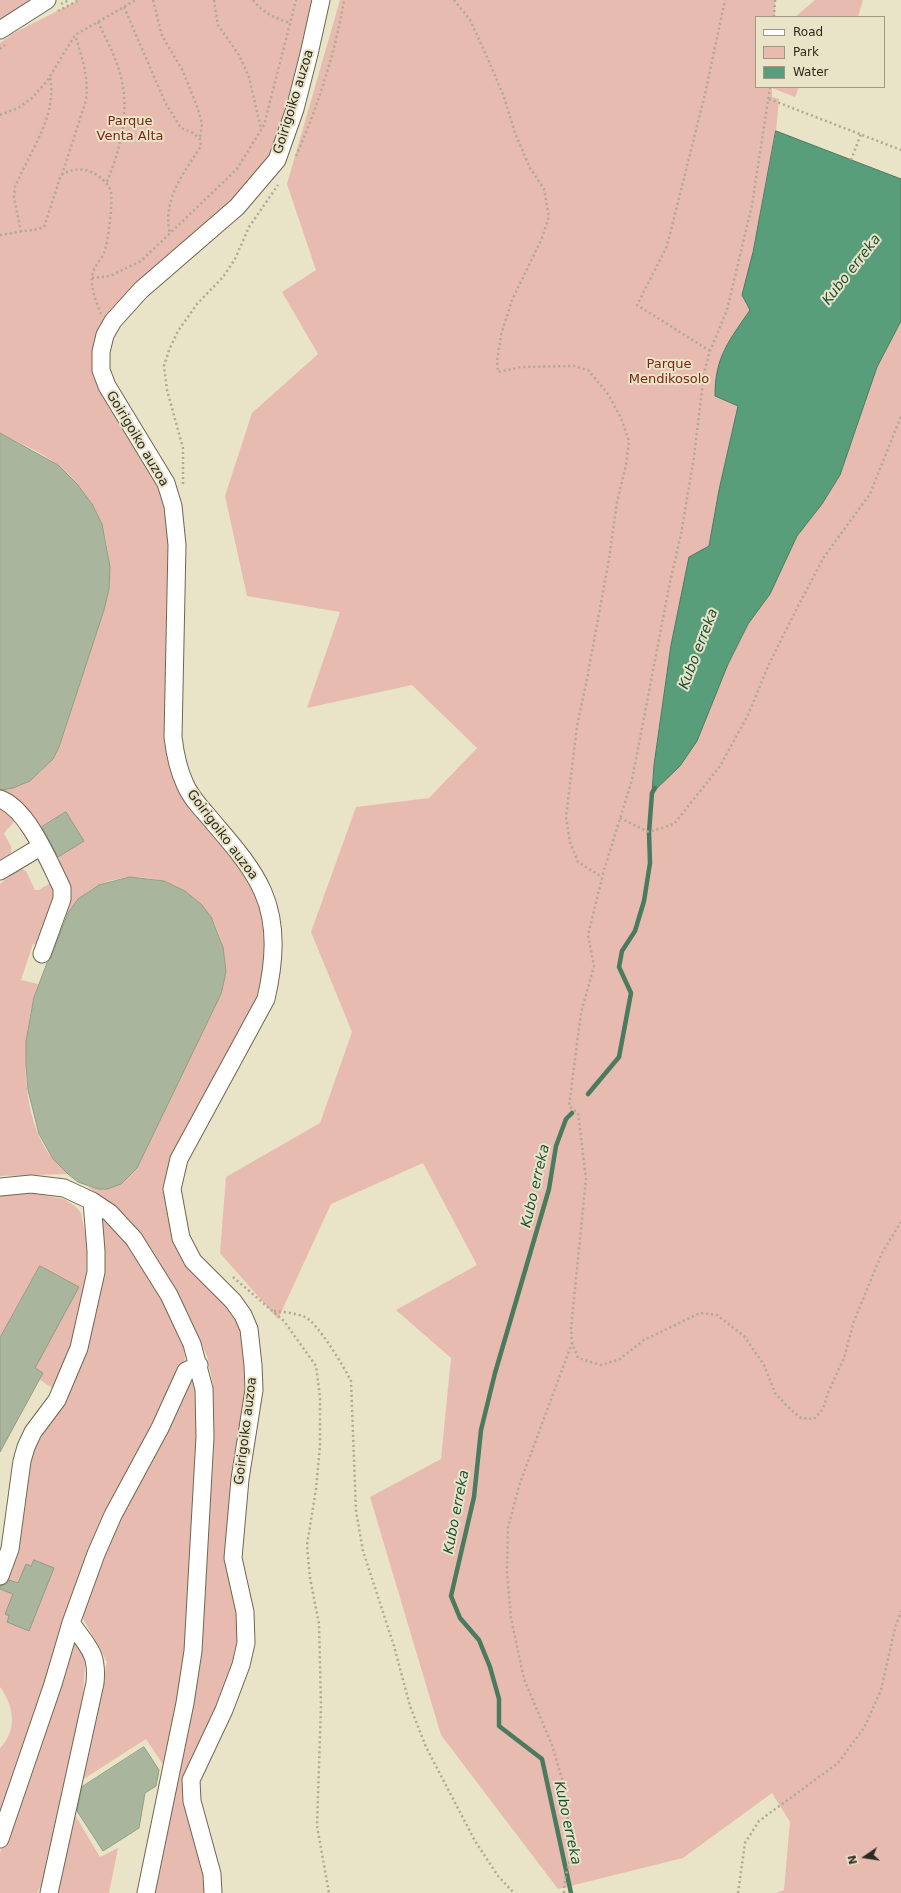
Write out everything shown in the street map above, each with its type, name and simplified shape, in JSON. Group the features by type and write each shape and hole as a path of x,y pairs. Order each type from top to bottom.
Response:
{"street":[{"path":"0,30 47,0"},
{"name":"Goirigoiko auzoa","path":"213,1893 212,1874 192,1801 191,1780 224,1710 242,1665 246,1643 245,1612 233,1558 240,1479 254,1390 253,1365 249,1329 243,1316 233,1301 193,1261 181,1238 172,1189 179,1158 266,999 274,947 270,916 264,892 252,872 193,799 185,785 176,761 173,737 177,545 173,506 166,483 107,386 101,370 101,352 105,335 110,325 141,290 237,208 277,160 295,109 321,0"},
{"path":"0,799 17,809 28,823 62,888 62,899 42,954"},
{"path":"0,871 40,847"},
{"path":"0,1187 31,1184 64,1188 92,1201 110,1213 134,1239 169,1295 192,1344 199,1365 204,1389 205,1437 194,1651 185,1703 146,1893"},
{"path":"0,1576 10,1549 22,1462 26,1447 33,1432 57,1400 79,1348 96,1272 92,1201"},
{"path":"0,1840 54,1684 71,1623 113,1514 160,1428 186,1371 199,1365"},
{"path":"49,1893 95,1683 97,1666 94,1656 71,1623"}],"path":[{"path":"0,115 18,108 32,98 50,77 75,35 136,0"},
{"path":"153,0 162,36 182,69 198,109 202,124 200,139 201,146 176,185 169,210 168,222 170,233"},
{"path":"214,0 218,24 239,55 249,77 261,130"},
{"path":"253,0 260,9 276,19 290,23"},
{"path":"92,278 116,273 141,261 237,169 264,125 296,0"},
{"path":"295,159 308,128 329,66 344,0"},
{"path":"454,0 470,20 488,59 504,97 521,147 530,168 544,189 549,217 542,238 512,300 501,335 497,361 498,372 521,367 574,366 588,370 608,394 621,418 629,442 626,466 617,502 609,559 577,726 566,817 570,842 578,862 602,877"},
{"path":"710,351 637,305 667,246 705,94 725,0"},
{"path":"774,16 775,0"},
{"path":"124,7 165,102 181,128 193,133 200,139"},
{"path":"98,22 119,70 124,102 117,159 106,184"},
{"path":"0,235 44,227 86,100 88,88 87,75 75,35"},
{"path":"21,232 14,197 15,187 45,122 52,90 50,77"},
{"path":"770,88 752,205 727,310 710,351 704,374 694,457 681,534 668,587 632,780 602,877 588,936 594,966 580,1013 569,1106 578,1113 586,1179 571,1329 572,1343 578,1358 601,1366 620,1359 644,1340 700,1313 717,1315 744,1336 764,1365 775,1393 788,1407 801,1418 814,1419 823,1409 828,1393 844,1358 854,1320 882,1253 901,1222"},
{"path":"769,99 901,150"},
{"path":"851,160 861,134"},
{"path":"61,175 76,169 86,169 100,176 111,192 112,206 104,253 92,272 96,302 101,314 110,325"},
{"path":"182,490 183,448 167,390 164,366 168,350 178,331 197,304 223,277 235,259 249,227 279,183"},
{"path":"620,818 649,832 674,824 720,766 748,715 769,664 796,608 824,557 870,494 901,416"},
{"path":"230,1274 284,1321 316,1366 320,1397 320,1446 307,1545 310,1578 319,1624 321,1705 317,1826 329,1893"},
{"path":"274,1311 306,1317 319,1330 343,1364 351,1382 356,1511 363,1551 394,1646 410,1706 426,1747 475,1841 498,1876 514,1893"},
{"path":"564,1893 565,1878 572,1853 563,1782 552,1745 524,1678 511,1618 507,1572 508,1527 520,1483 572,1343"},
{"path":"738,1893 745,1843 759,1821 838,1762 864,1728 881,1690 895,1628 901,1611"}],"green space":[{"path":"0,0 33,0 0,21"},
{"name":"Parque Venta Alta","path":"79,0 321,0 277,160 113,321 101,370 172,502 176,761 264,892 270,980 179,1158 181,1238 233,1301 253,1365 234,1544 246,1628 191,1780 213,1893 154,1893 199,1675 214,1443 213,1384 207,1356 187,1311 127,1217 88,1187 103,1188 116,1185 132,1174 137,1168 221,994 225,974 224,954 220,935 212,918 200,904 186,892 168,883 148,878 122,878 97,886 83,896 64,917 69,885 58,856 66,813 42,827 28,810 0,794 0,789 19,785 35,776 49,763 59,747 104,610 108,589 108,550 104,531 97,513 87,497 75,481 59,466 38,452 0,433 0,43 12,34"},
{"name":"Parque Mendikosolo","path":"340,0 775,0 775,16 755,16 755,88 772,88 772,97 779,99 776,131 749,269 750,310 723,351 715,396 738,406 719,490 709,546 689,557 671,645 654,765 653,793 728,664 748,624 770,594 797,536 822,504 840,475 877,367 901,321 901,1893 776,1893 784,1890 790,1822 772,1793 683,1858 558,1889 441,1735 370,1497 441,1459 451,1358 396,1310 477,1265 423,1163 331,1204 278,1319 220,1253 226,1177 320,1123 352,1032 311,932 356,807 429,798 477,748 412,685 307,708 340,612 247,596 225,496 252,413 318,354 282,292 316,270 287,184"},
{"path":"815,0 863,0 858,16 796,16"},
{"path":"772,88 799,88 795,97"},
{"path":"0,805 16,817 14,822 4,834 11,847 11,853 0,862"},
{"path":"22,869 26,871 35,890 39,890 50,883 54,884 58,890 39,945 33,944 21,980 38,984 32,1004 28,1026 26,1074 28,1098 34,1121 42,1141 53,1159 68,1174 0,1176 0,884"},
{"path":"30,1193 64,1199 75,1206 81,1213 87,1242 86,1288 69,1356 54,1389 40,1380 43,1373 0,1349 0,1195"},
{"path":"104,1219 108,1220 138,1258 169,1310 184,1346 185,1359 170,1397 102,1526 0,1830 0,1748 10,1734 12,1718 11,1710 5,1694 0,1687 0,1591 12,1563 31,1454 60,1407 101,1222"},
{"path":"195,1380 198,1446 188,1639 166,1769 146,1739 82,1780 107,1662 80,1613 120,1512 191,1381"},
{"path":"73,1636 84,1655 85,1664 82,1709 45,1879 37,1893 0,1893 0,1853 59,1685"},
{"path":"75,1815 100,1857 118,1848 109,1893 58,1893"}],"water":[{"path":"776,131 901,179 901,321 877,367 840,475 822,504 797,536 770,594 748,624 728,664 697,741 680,766 652,793 654,765 671,645 689,557 709,546 719,490 738,406 715,396 716,382 721,359 725,350 750,310 742,295 753,252"}],"building":[{"path":"0,433 58,465 78,485 92,504 102,524 110,567 109,589 104,610 59,747 53,759 30,781 13,788 2,790 0,789"},
{"path":"66,812 84,841 58,857 42,827"},
{"path":"130,877 164,881 185,891 202,905 211,917 223,947 226,972 221,994 137,1168 121,1184 107,1189 98,1189 78,1182 68,1174 53,1159 39,1134 28,1090 26,1041 34,997 68,913 78,899 99,885"},
{"path":"40,1266 79,1287 35,1368 43,1373 0,1452 0,1338"},
{"path":"34,1560 54,1568 29,1631 7,1622 9,1616 5,1614 13,1594 0,1589 0,1586 6,1584 9,1580 18,1583 26,1564 31,1566"},
{"path":"144,1747 159,1770 156,1786 145,1793 139,1828 103,1851 77,1811 82,1787"}],"waterway":[{"name":"Kubo erreka","path":"588,1094 619,1057 631,993 619,967 622,951 635,931 644,901 650,863 649,832 652,793 655,788"},
{"name":"Kubo erreka","path":"571,1893 542,1759 499,1726 499,1699 490,1667 479,1640 460,1618 451,1596 474,1497 481,1430 495,1373 549,1189 556,1146 566,1119 572,1113"}]}
